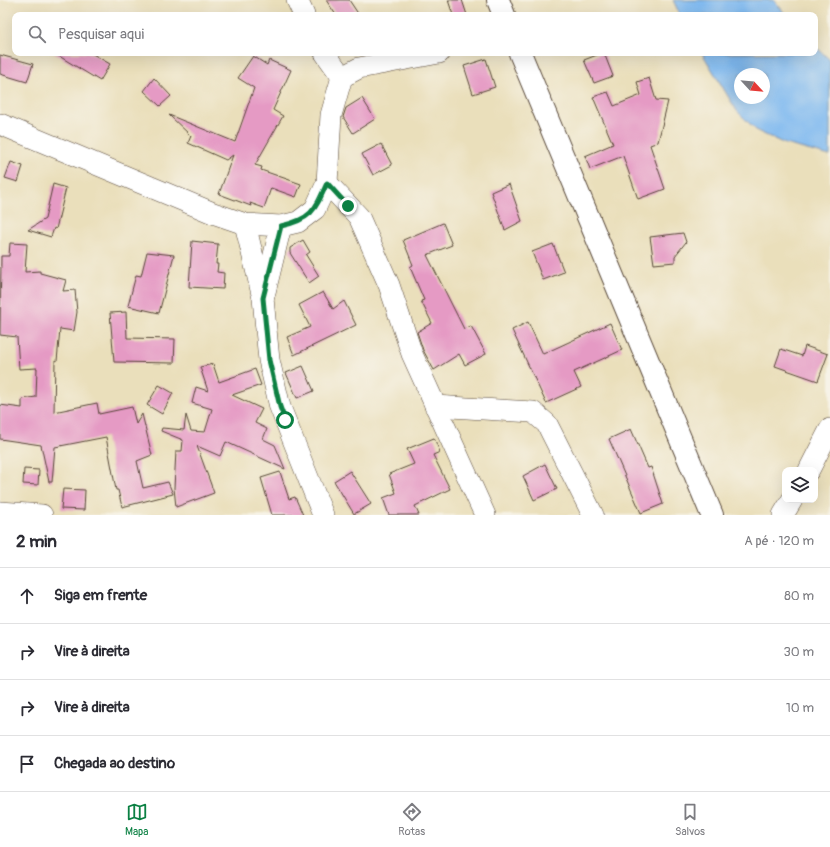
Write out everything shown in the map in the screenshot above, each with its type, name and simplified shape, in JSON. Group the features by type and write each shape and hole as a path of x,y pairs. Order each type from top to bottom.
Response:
{"main road":[{"path":"498,0 503,12"},
{"path":"521,56 712,515"}],"street":[{"path":"297,0 303,12"},
{"path":"327,56 342,77"},
{"path":"0,124 213,213 245,224 281,226 298,222 315,209 327,183 331,115 342,77 359,68 423,56"},
{"path":"327,183 359,217 389,286 412,354 485,515"},
{"path":"245,224 263,298 269,360 280,407 323,515"},
{"path":"263,298 281,226"},
{"path":"435,406 533,412 547,424 593,515"},
{"path":"811,467 830,429"},
{"path":"783,515 790,503"},
{"path":"0,512 42,515"}],"water":[{"path":"673,0 774,0 784,12 679,12"},
{"path":"818,49 830,60 830,156 785,144 757,131 737,111 704,56 818,56"}],"building":[{"path":"326,0 349,0 357,12 334,12"},
{"path":"448,0 462,0 466,12 452,12"},
{"path":"0,55 33,64 27,82 0,74"},
{"path":"59,56 96,56 110,64 100,81"},
{"path":"253,56 267,65 269,60 291,70 273,110 283,116 255,165 262,167 261,170 301,184 296,197 271,188 264,208 250,203 251,206 219,194 233,155 226,160 188,143 191,136 169,115 235,142 254,88 238,78"},
{"path":"594,56 605,56 613,76 594,83 584,60"},
{"path":"486,59 495,87 473,94 464,66"},
{"path":"154,78 171,96 160,106 144,91"},
{"path":"649,78 656,100 668,101 658,142 650,145 665,189 638,199 623,156 590,169 585,156 613,144 593,97 608,92 614,106 641,95 637,82"},
{"path":"362,98 375,119 353,133 343,117 346,108"},
{"path":"381,144 392,165 373,175 362,154"},
{"path":"11,162 23,166 18,182 5,178"},
{"path":"53,184 66,188 56,229 54,228 51,237 28,230 45,219"},
{"path":"509,184 522,221 505,230 491,192"},
{"path":"443,223 452,245 427,255 464,329 471,326 486,354 465,365 459,354 434,370 423,350 417,332 432,323 421,301 424,300 410,267 413,265 403,240"},
{"path":"683,233 686,242 675,256 675,262 654,264 650,237"},
{"path":"303,240 310,252 306,255 319,276 309,283 290,253 290,248"},
{"path":"192,241 218,244 216,264 218,264 217,272 224,273 223,289 189,287"},
{"path":"10,243 27,244 25,272 40,271 40,273 66,280 63,291 75,290 77,312 74,331 60,329 57,361 55,360 54,412 97,403 99,414 132,407 136,424 142,414 152,455 137,461 143,488 168,482 173,494 122,507 118,490 116,490 106,437 55,447 52,482 49,482 41,445 0,439 0,405 22,408 22,399 36,397 37,368 19,369 17,337 0,335 1,256 9,256"},
{"path":"553,244 564,272 543,280 532,252"},
{"path":"147,252 174,255 159,313 128,306 136,275 141,276"},
{"path":"323,292 333,309 344,301 356,325 294,355 287,337 310,327 299,305"},
{"path":"126,312 127,338 175,339 174,363 114,362 110,313"},
{"path":"528,322 543,354 610,323 622,350 574,372 581,387 546,403 512,330"},
{"path":"805,346 828,354 818,381 775,366 781,349 802,356"},
{"path":"213,364 219,382 255,369 261,385 232,395 262,409 255,423 267,429 263,439 275,445 285,469 226,442 220,456 197,446 214,493 176,507 174,488 176,451 182,451 183,440 161,431 162,428 184,430 186,415 191,431 205,432 212,409 192,403 196,387 208,391 200,367"},
{"path":"303,366 314,391 297,398 286,373"},
{"path":"159,385 173,393 162,414 147,405"},
{"path":"631,429 648,468 651,467 663,504 641,513 609,439"},
{"path":"434,438 440,452 433,455 450,489 415,506 419,515 389,515 383,498 396,493 389,474 414,464 407,449"},
{"path":"545,464 557,489 534,500 523,476"},
{"path":"24,469 39,470 38,485 23,484"},
{"path":"350,471 371,504 354,514 334,481"},
{"path":"280,472 289,499 295,497 303,515 272,515 261,478"},
{"path":"63,489 85,490 84,510 61,509"}],"route":[{"path":"285,420 280,407 269,360 263,298 281,226 298,222 315,209 327,183 348,206"}]}
